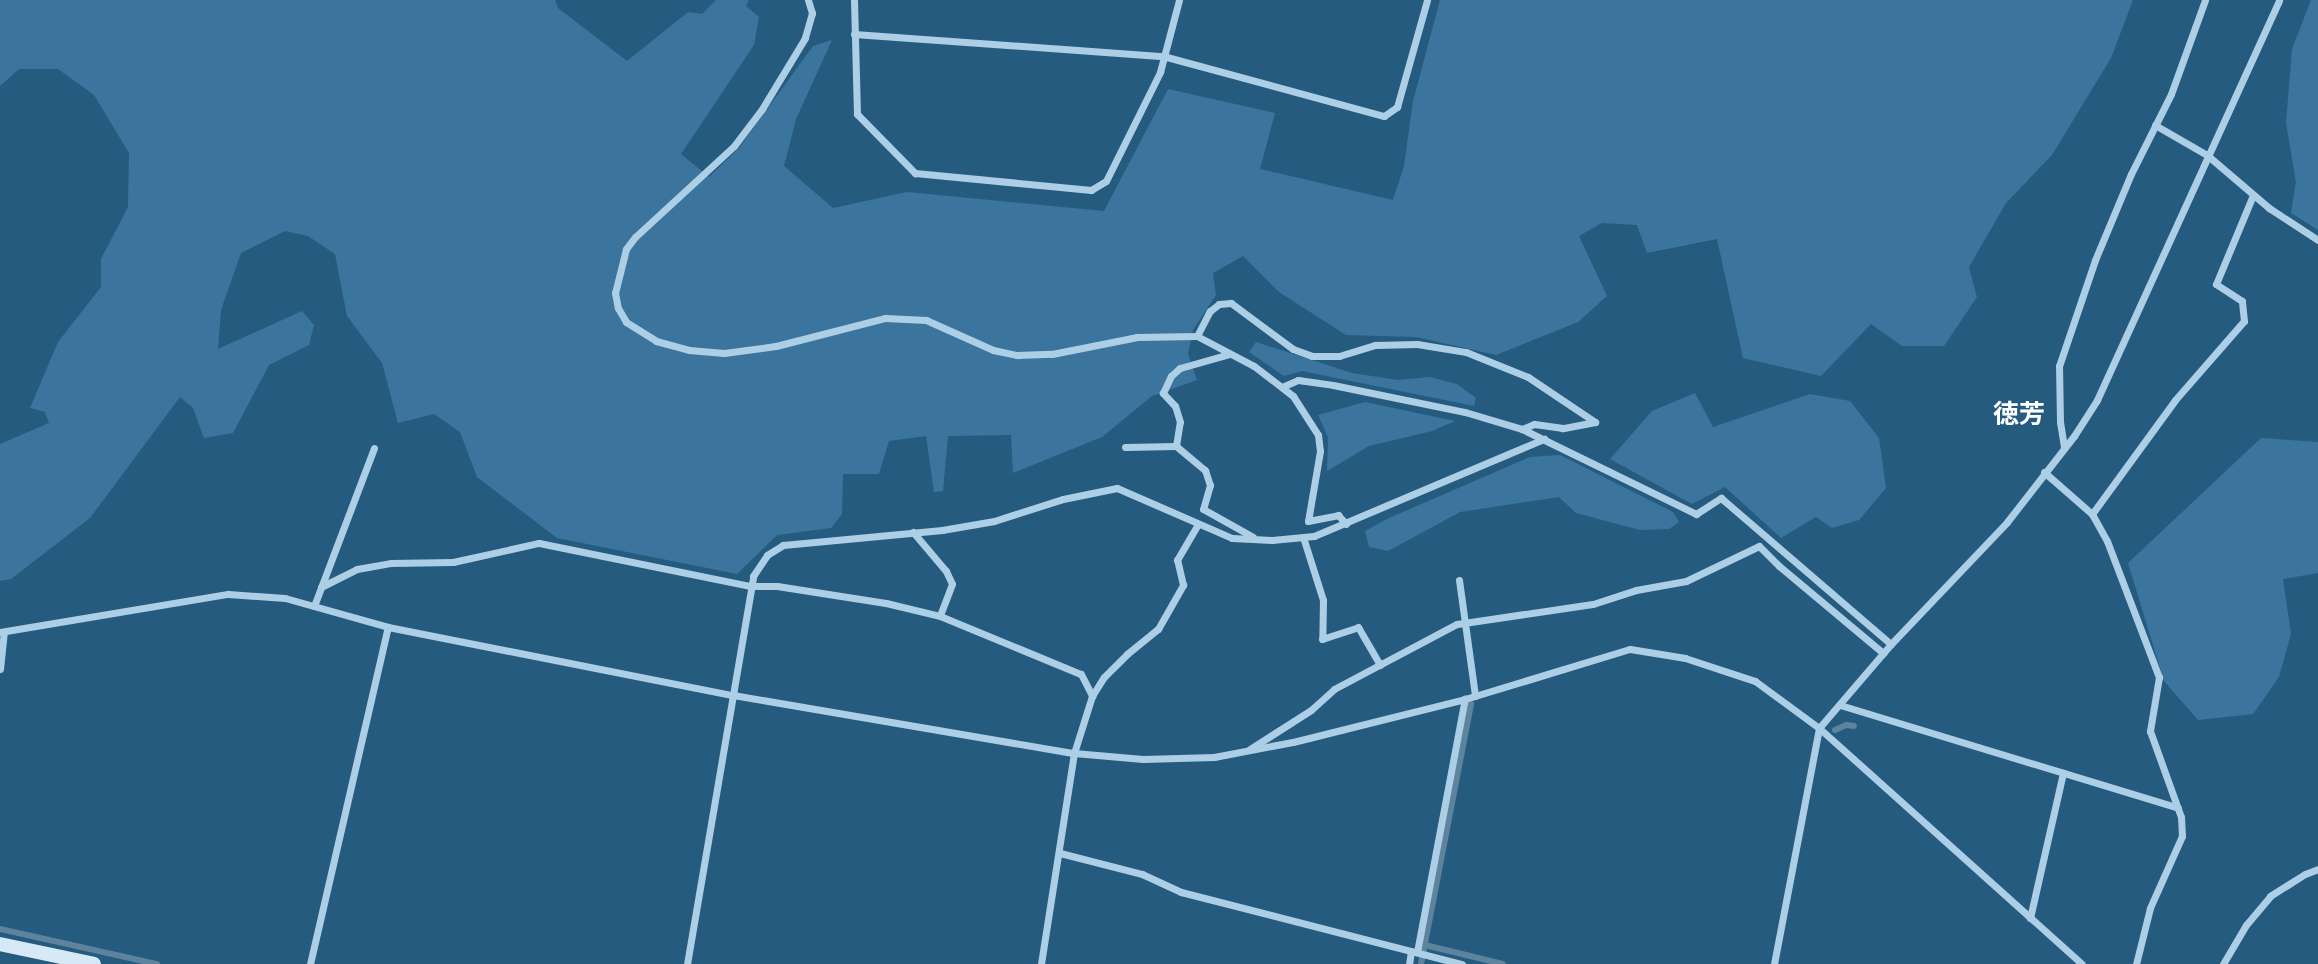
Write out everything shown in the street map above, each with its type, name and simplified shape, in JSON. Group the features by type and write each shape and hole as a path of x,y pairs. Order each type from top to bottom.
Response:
{"street":[{"path":"808,0 812,13 806,38 762,109 734,146 635,237 626,249 615,293 618,308 626,322 656,341 689,350 724,353 776,346 885,318 907,317 926,320 993,350 1017,355 1052,354 1138,337 1197,335 1254,366 1293,396 1318,435 1320,451 1308,521 1338,515 1346,524"},
{"path":"853,0 857,114 915,173 1091,190 1106,181 1160,72 1179,0"},
{"path":"853,34 1163,56 1384,116 1397,107 1427,0"},
{"path":"2064,447 2060,422 2059,366 2095,260 2131,173 2171,94 2205,0"},
{"path":"1774,964 1819,728 1891,644 2007,522 2097,400 2279,0"},
{"path":"2155,125 2207,155 2253,195 2318,240"},
{"path":"2092,514 2175,400 2244,321 2242,301 2216,284 2253,195"},
{"path":"1197,335 1210,311 1219,304 1231,303 1293,349 1312,356 1339,356 1375,345 1418,344 1466,352 1528,377 1595,422 1563,428 1534,424 1522,429"},
{"path":"1176,446 1180,422 1175,406 1163,393 1171,376 1189,365 1229,354"},
{"path":"1282,387 1298,380 1333,385 1465,412 1522,429 1696,514 1721,498 1891,644"},
{"path":"687,964 751,586 753,576 766,555 783,545 994,521 1063,499 1117,488 1232,538 1303,537 1346,524 1544,439"},
{"path":"1125,447 1176,446 1205,470 1210,485 1203,509 1257,539"},
{"path":"314,606 374,449"},
{"path":"2044,472 2092,514 2107,541 2159,677 2150,731 2178,808 2182,836 2174,860 2150,908 2136,964"},
{"path":"1041,964 1074,753 1092,696 1104,677 1127,653 1158,629 1183,585 1177,560 1198,524"},
{"path":"913,532 946,571 952,584 940,616"},
{"path":"1303,537 1323,600 1322,639 1358,627 1380,665"},
{"path":"321,587 356,569 391,563 453,562 539,543 751,586 790,588 886,603 940,616 1081,674 1092,696"},
{"path":"1247,751 1311,710 1334,689 1457,624 1593,604 1636,590 1686,581 1759,546 1883,653"},
{"path":"1459,580 1475,696"},
{"path":"0,669 2,632 228,594 285,598 388,627 733,695 1074,753 1143,759 1214,757 1247,751 1465,699 1630,649 1685,658 1755,681 1819,728 2082,964"},
{"path":"310,964 388,627"},
{"path":"1409,964 1418,953 1465,699"},
{"path":"1840,705 2178,808"},
{"path":"2030,918 2063,773"},
{"path":"1060,853 1142,874 1181,892 1418,953 1435,961 1462,964"},
{"path":"2223,964 2246,925 2270,896 2318,869"},
{"path":"0,944 94,964"}],"shaded area":[{"path":"0,0 555,0 558,8 627,61 688,12 702,14 716,0 749,0 746,6 759,17 754,45 681,154 709,177 739,148 813,46 832,40 796,119 784,166 833,208 907,192 1104,211 1168,89 1275,113 1260,169 1393,200 1404,166 1413,101 1440,0 2133,0 2111,58 2052,155 2006,203 1969,267 1977,297 1944,346 1902,346 1871,324 1821,376 1743,358 1717,239 1647,253 1637,225 1602,223 1579,236 1607,296 1578,322 1496,355 1416,337 1346,335 1279,292 1243,256 1213,273 1216,295 1193,330 1188,354 1197,380 1152,396 1102,437 1013,473 1011,435 948,436 943,491 934,492 926,436 889,441 879,474 843,474 842,514 831,528 777,535 737,574 557,538 477,477 460,432 434,414 398,423 382,363 347,316 335,254 308,236 285,231 241,253 221,310 218,349 302,311 314,325 309,345 269,365 233,433 204,438 193,408 180,397 90,518 11,579 0,581 0,444 49,423 45,412 30,408 58,342 101,287 101,259 128,207 129,153 94,95 58,69 19,69 0,86"},
{"path":"2311,0 2318,0 2318,230 2291,213 2296,182 2286,123 2292,49"},
{"path":"1256,342 1352,373 1398,380 1430,377 1457,384 1476,398 1474,406 1302,371 1284,376 1249,352"},
{"path":"1695,393 1713,427 1810,394 1850,401 1879,438 1886,488 1859,520 1832,528 1816,517 1781,538 1725,487 1692,504 1610,459 1652,411"},
{"path":"1365,402 1455,421 1432,431 1369,446 1327,471 1328,437 1318,415"},
{"path":"2261,438 2318,442 2318,573 2283,579 2291,634 2279,677 2253,714 2198,720 2164,681 2128,563"},
{"path":"1560,455 1673,512 1679,522 1669,529 1640,530 1576,513 1559,497 1460,512 1388,551 1369,547 1365,531 1389,518 1530,457"}],"waterway":[{"path":"1421,964 1471,704"},
{"path":"1835,730 1846,725 1854,726"},
{"path":"0,929 157,964"},
{"path":"1425,945 1503,964"}],"district":[{"name":"徳芳","path":"2019,414"}]}
